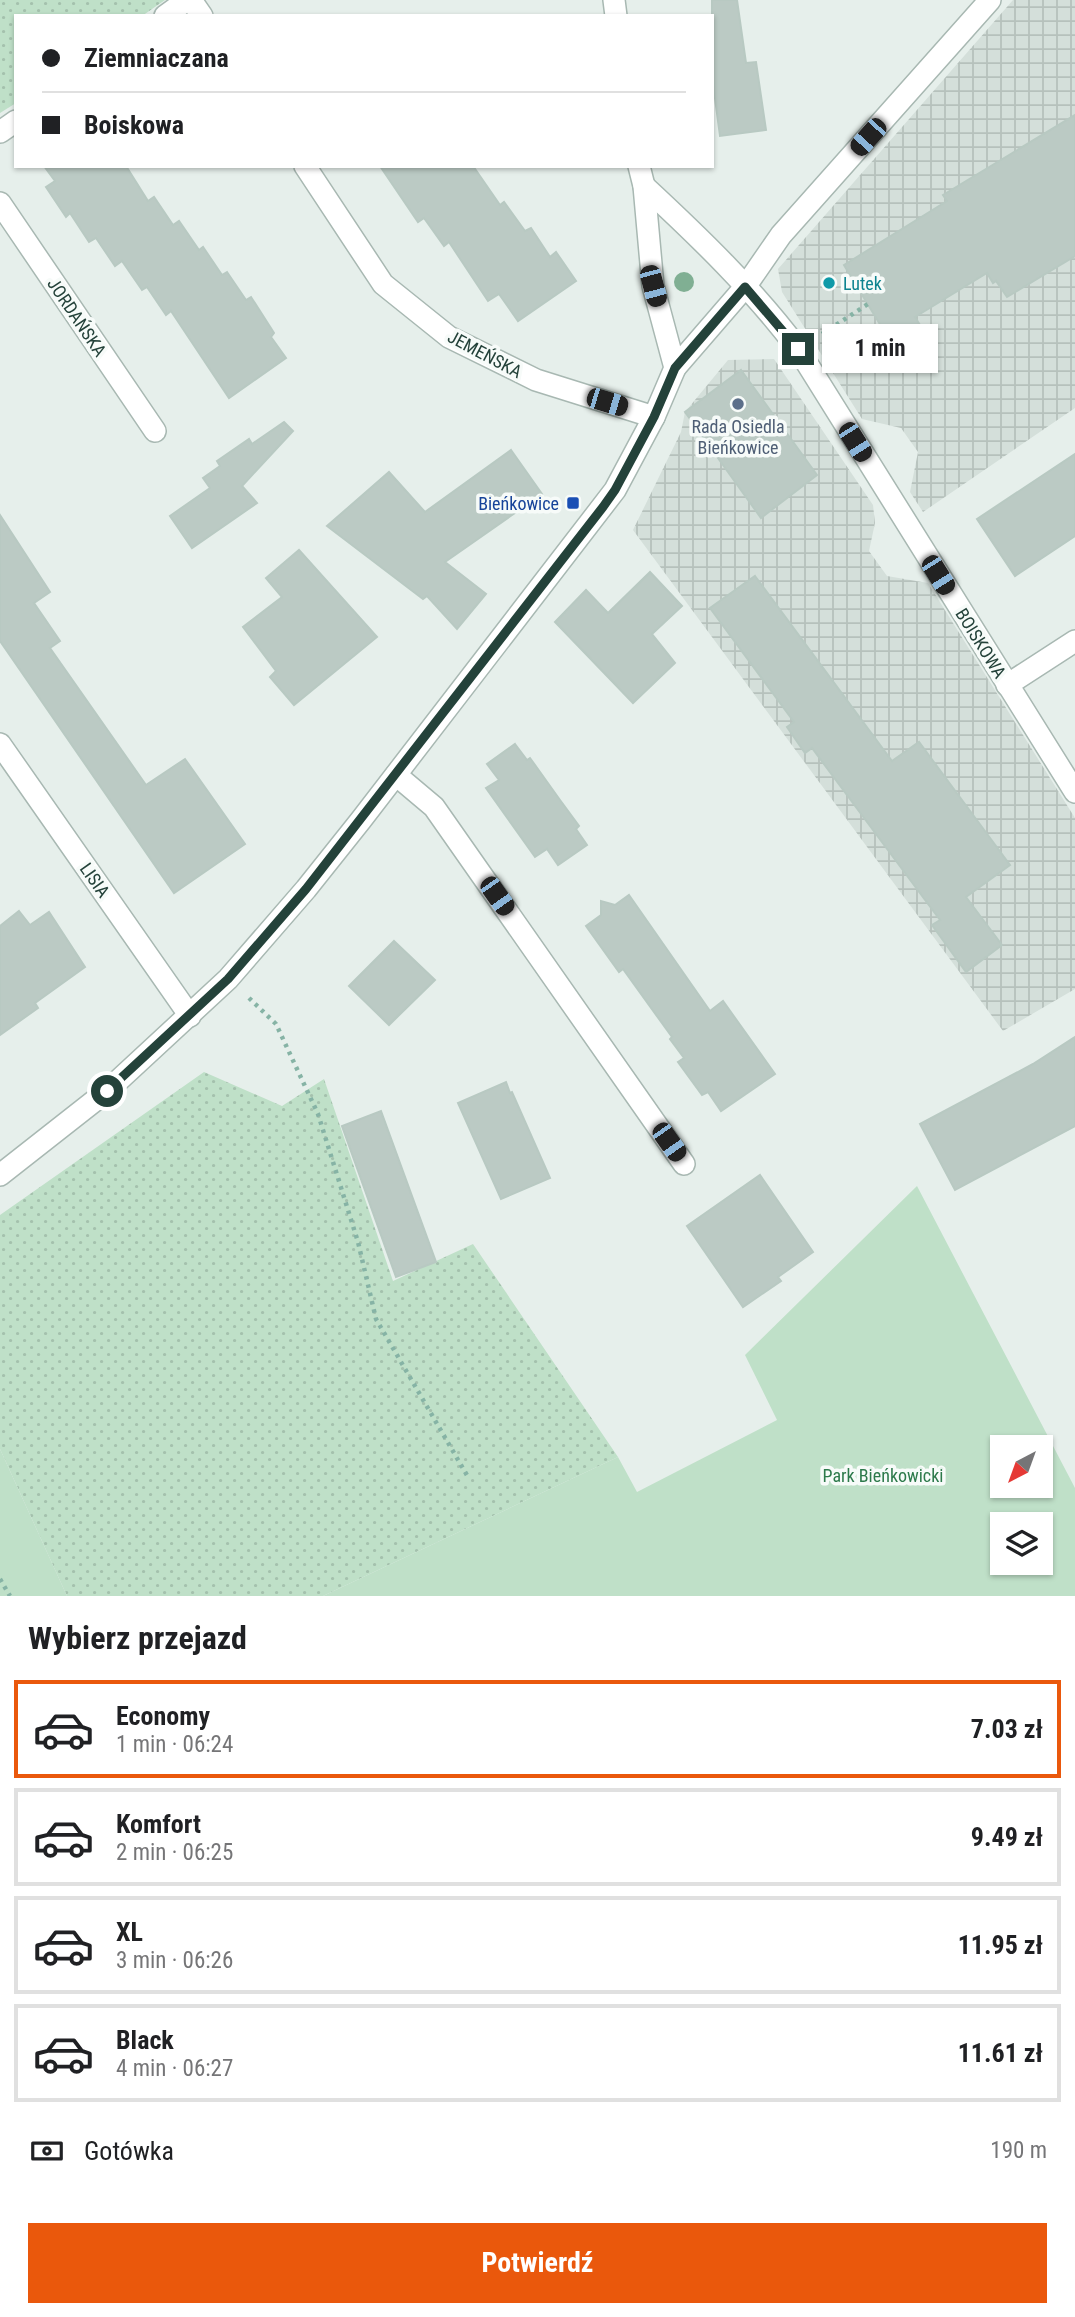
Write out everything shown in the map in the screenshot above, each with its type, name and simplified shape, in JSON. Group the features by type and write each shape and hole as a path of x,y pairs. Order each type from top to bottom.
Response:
{"street":[{"path":"168,14 189,0 200,14"},
{"path":"0,1175 107,1091 190,1016 228,979 306,889 608,500 654,417 675,368 745,287 781,235 990,0"},
{"name":"JEMEŃSKA","path":"306,168 383,284 449,337 536,380 654,417"},
{"path":"642,176 653,286 675,368"},
{"name":"BOISKOWA","path":"642,176 745,287 798,349 1075,792"},
{"name":"JORDAŃSKA","path":"0,203 155,431"},
{"path":"1007,685 1075,641"},
{"name":"LISIA","path":"0,744 190,1016"},
{"path":"396,775 434,807 684,1164"}],"path":[{"path":"798,349 868,304"},
{"path":"228,979 276,1024 318,1114 358,1242 376,1319 468,1476"},
{"path":"0,1579 10,1596"}],"shaded area":[{"path":"1013,0 1075,0 1075,408 923,512 910,492 918,452 901,428 862,419 782,292 778,269"},
{"path":"774,359 873,505 875,523 869,551 887,576 928,583 1075,818 1075,989 1003,1031 633,530 681,432 685,412 728,360"}],"green space":[{"path":"0,0 165,0 145,14 14,14 14,104 0,113"},
{"path":"204,1072 282,1106 324,1079 393,1281 473,1244 618,1457 323,1596 67,1596 0,1449 0,1215"},
{"name":"Park Bieńkowicki","path":"917,1186 1047,1435 990,1435 990,1498 1054,1498 1054,1448 1075,1488 1075,1596 323,1596 618,1457 637,1492 777,1420 745,1355"},
{"path":"0,1449 67,1596 0,1596"}],"building":[{"path":"712,0 737,0 746,63 756,62 766,130 720,136 714,91"},
{"path":"1075,115 1075,256 1007,297 987,273 915,317 920,325 892,344 844,265 947,201 943,195"},
{"path":"45,168 127,168 148,201 154,197 173,225 179,221 199,250 203,247 222,275 227,272 246,300 251,297 274,333 271,337 286,358 229,398 171,311 166,315 147,287 142,290 122,261 115,266 96,238 89,242 70,213 66,217 46,187 55,181"},
{"path":"381,168 474,168 500,205 504,202 525,231 531,228 550,257 556,252 576,281 518,321 499,294 488,301 449,242 444,246 424,218 418,222"},
{"path":"741,370 817,475 761,518 685,412"},
{"path":"284,422 293,431 242,486 257,503 192,548 170,516 210,488 203,478 220,466 217,461 249,439 252,444"},
{"path":"511,450 542,494 445,562 486,594 457,629 427,596 423,599 327,526 389,472 425,512"},
{"path":"1075,454 1075,536 1015,576 977,519"},
{"path":"0,515 50,592 34,603 60,641 50,648 146,785 185,759 245,844 174,893 0,641"},
{"path":"299,550 377,637 294,705 270,677 276,671 243,627 282,597 266,578"},
{"path":"650,572 682,606 652,634 675,663 633,703 555,622 586,590 608,613"},
{"path":"755,576 892,761 919,742 1010,865 966,897 1002,945 966,972 932,925 940,920 812,748 805,753 787,727 794,722 710,608"},
{"path":"515,744 527,760 530,758 579,826 576,829 587,845 558,865 547,849 535,857 486,788 499,780 487,764"},
{"path":"629,895 710,1011 723,1001 775,1074 721,1111 708,1092 702,1095 678,1062 684,1058 670,1039 672,1037 623,969 619,972 586,926 601,915 601,901 615,905"},
{"path":"19,911 30,925 49,912 85,967 35,1003 38,1008 0,1035 0,926"},
{"path":"394,941 435,980 389,1025 349,986"},
{"path":"1075,1037 1075,1126 955,1190 920,1124 1033,1064"},
{"path":"506,1082 550,1178 501,1199 458,1103"},
{"path":"381,1111 436,1262 396,1277 342,1126"},
{"path":"760,1175 813,1252 778,1277 781,1281 743,1307 687,1226"}],"place":[{"name":"Lutek","path":"829,283"},
{"name":"Rada Osiedla Bieńkowice","path":"738,404"},
{"name":"Bieńkowice","path":"573,503"}],"route":[{"path":"107,1091 228,979 361,820 580,539 615,490 654,417 675,368 745,287 798,349"}]}
